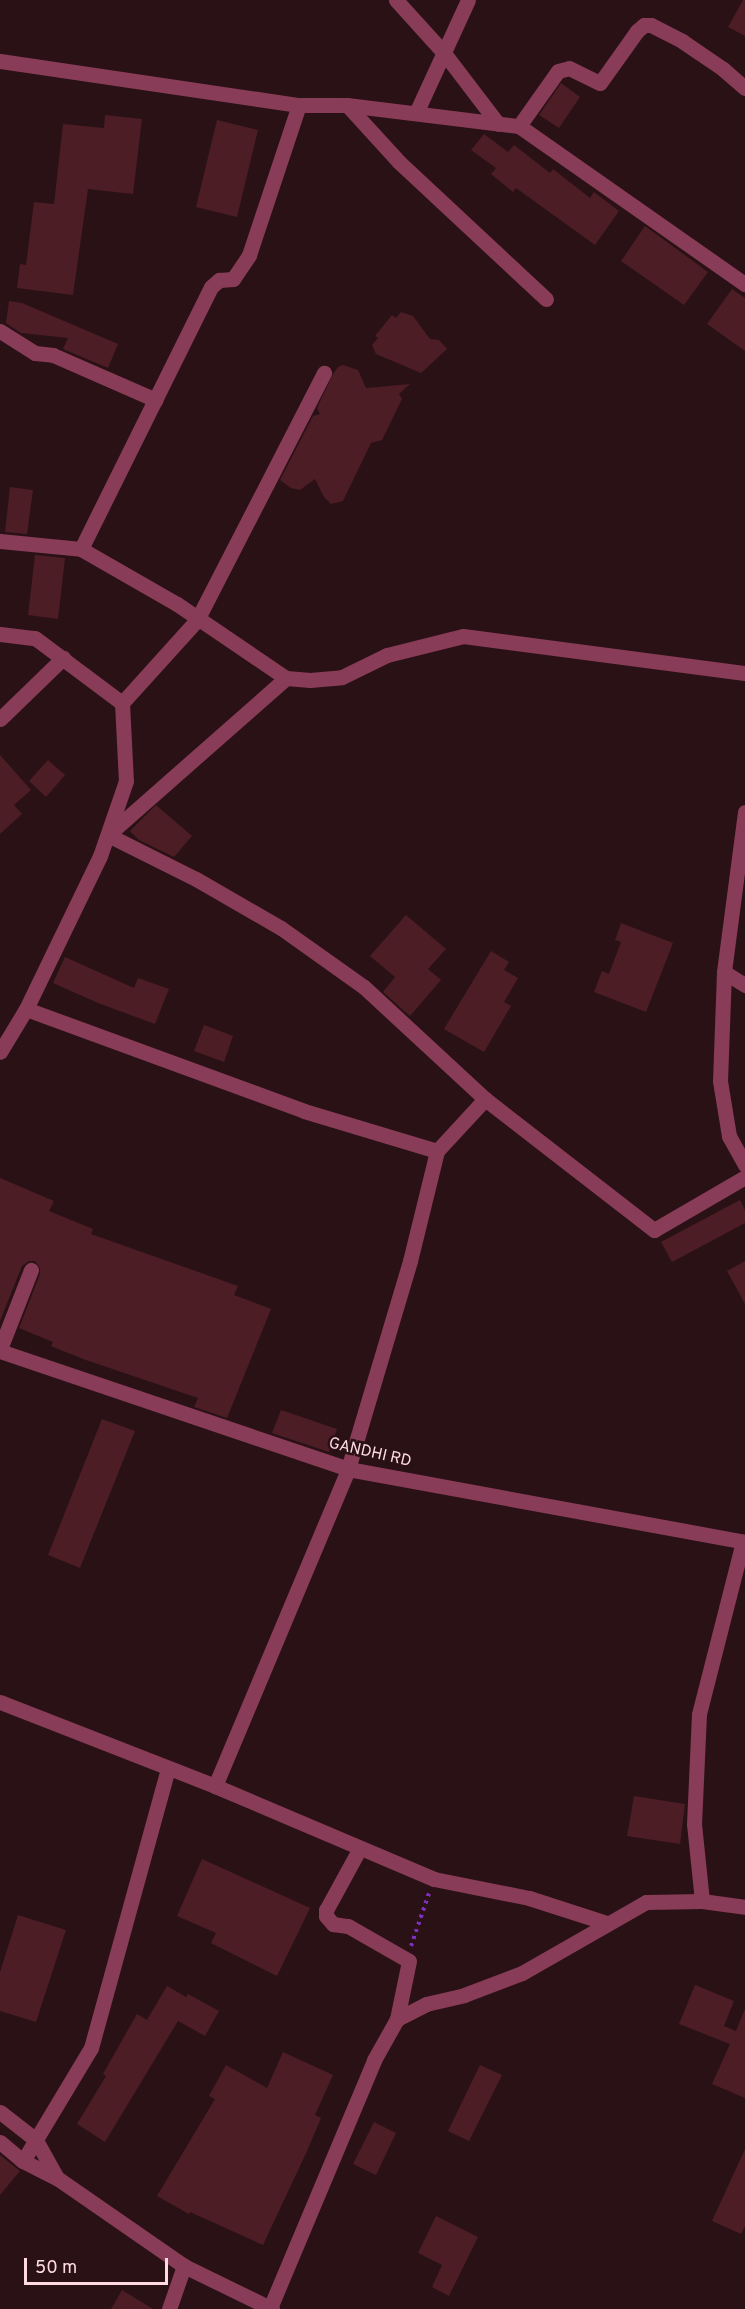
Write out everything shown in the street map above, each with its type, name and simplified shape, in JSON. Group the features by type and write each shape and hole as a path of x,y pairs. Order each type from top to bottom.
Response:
{"street":[{"path":"396,0 444,54 498,124"},
{"path":"416,113 468,0"},
{"path":"519,126 558,72 569,68 600,83 637,31 644,25 651,25 682,41 723,69 745,88"},
{"path":"0,61 299,105 347,105 519,126 745,284"},
{"path":"81,549 211,287 219,280 233,279 249,255 299,105"},
{"path":"347,105 399,162 546,299"},
{"path":"0,331 35,353 53,355 156,400"},
{"path":"0,1052 26,1009 108,835 126,781 122,703 197,620 324,374"},
{"path":"0,541 81,549 177,604 197,620 286,678 310,680 342,677 387,655 463,636 745,674"},
{"path":"0,634 35,638 122,703"},
{"path":"0,719 63,658"},
{"path":"108,835 286,678"},
{"path":"745,812 724,972 720,1081 729,1136 745,1166"},
{"path":"108,835 196,879 281,928 364,987 485,1098 654,1230 745,1177"},
{"path":"724,972 745,985"},
{"path":"26,1009 304,1111 436,1151"},
{"path":"215,1786 348,1469 410,1261 436,1151 485,1098"},
{"path":"0,1350 30,1270"},
{"name":"GANDHI RD","path":"0,1350 348,1469 744,1542"},
{"path":"702,1901 694,1824 699,1714 744,1542"},
{"path":"0,1702 215,1786 434,1880 529,1898 607,1923"},
{"path":"23,2161 91,2048 168,1768"},
{"path":"0,2142 23,2161 57,2178 184,2266 271,2309 374,2060 397,2019 410,1968 406,1958 348,1926 333,1924 326,1916 326,1910 360,1848"},
{"path":"397,2019 426,2004 464,1995 522,1973 646,1902 702,1901 745,1906"},
{"path":"0,2112 36,2140 57,2178"},
{"path":"169,2309 184,2266"}],"path":[{"path":"406,1958 434,1880"}],"building":[{"path":"745,0 745,36 728,27"},
{"path":"561,83 580,97 559,128 539,115"},
{"path":"105,115 142,119 133,194 88,189 73,295 17,288 20,264 26,265 34,202 54,204 63,124 104,128"},
{"path":"217,120 258,130 237,217 196,207"},
{"path":"484,134 508,152 514,145 550,173 553,169 590,198 594,192 619,211 595,245 516,188 513,192 491,174 496,168 471,150"},
{"path":"645,226 708,272 684,305 621,261"},
{"path":"732,289 745,298 745,351 707,324"},
{"path":"9,301 22,303 118,344 108,368 63,349 68,338 21,333 6,323"},
{"path":"401,312 413,316 430,339 439,340 447,349 421,373 376,354 372,345 378,338 375,336 392,315 396,318"},
{"path":"343,365 358,370 366,388 410,384 399,394 402,399 382,440 371,443 343,501 331,504 324,497 315,479 300,490 291,488 280,480 313,416 320,414 317,408 333,374 338,367"},
{"path":"10,487 33,490 27,534 5,532"},
{"path":"35,555 65,558 58,619 28,615"},
{"path":"0,755 31,790 14,805 22,814 0,834"},
{"path":"48,760 65,775 46,797 29,781"},
{"path":"156,805 192,836 174,857 139,840 130,831"},
{"path":"406,915 446,949 428,969 441,980 410,1016 383,992 395,977 370,956"},
{"path":"621,923 673,943 646,1012 594,992 602,971 609,974 621,942 615,940"},
{"path":"491,951 509,962 504,970 518,978 504,1002 511,1006 484,1052 444,1029"},
{"path":"65,957 134,988 138,978 169,989 155,1024 53,983"},
{"path":"204,1025 233,1036 224,1062 194,1051"},
{"path":"0,1178 54,1201 49,1211 93,1229 91,1234 238,1286 234,1295 271,1309 227,1418 194,1407 198,1398 83,1359 51,1346 53,1342 19,1328 40,1274 40,1268 35,1261 29,1261 22,1266 0,1321"},
{"path":"740,1200 745,1210 745,1223 672,1262 661,1242"},
{"path":"745,1261 745,1304 727,1271"},
{"path":"281,1410 337,1429 329,1452 272,1433"},
{"path":"102,1419 135,1431 80,1568 48,1555"},
{"path":"634,1796 685,1804 680,1844 627,1836"},
{"path":"202,1859 310,1908 277,1976 211,1943 216,1933 177,1916"},
{"path":"18,1915 66,1930 36,2022 0,2011 0,1972"},
{"path":"695,1985 734,2001 724,2026 736,2031 745,2009 745,2098 712,2084 730,2044 679,2024"},
{"path":"167,1986 186,1997 188,1994 219,2011 205,2036 178,2021 105,2142 77,2124 106,2076 103,2074 137,2014 147,2020"},
{"path":"283,2052 333,2075 315,2115 321,2118 263,2245 190,2212 189,2214 157,2196 215,2099 209,2096 226,2065 267,2088"},
{"path":"480,2065 502,2075 469,2141 448,2131"},
{"path":"374,2122 396,2133 376,2175 353,2164"},
{"path":"745,2149 745,2226 741,2234 712,2221"},
{"path":"0,2155 20,2171 0,2195"},
{"path":"436,2216 478,2237 449,2296 432,2287 442,2265 418,2253"},
{"path":"122,2290 153,2309 111,2309"}]}
